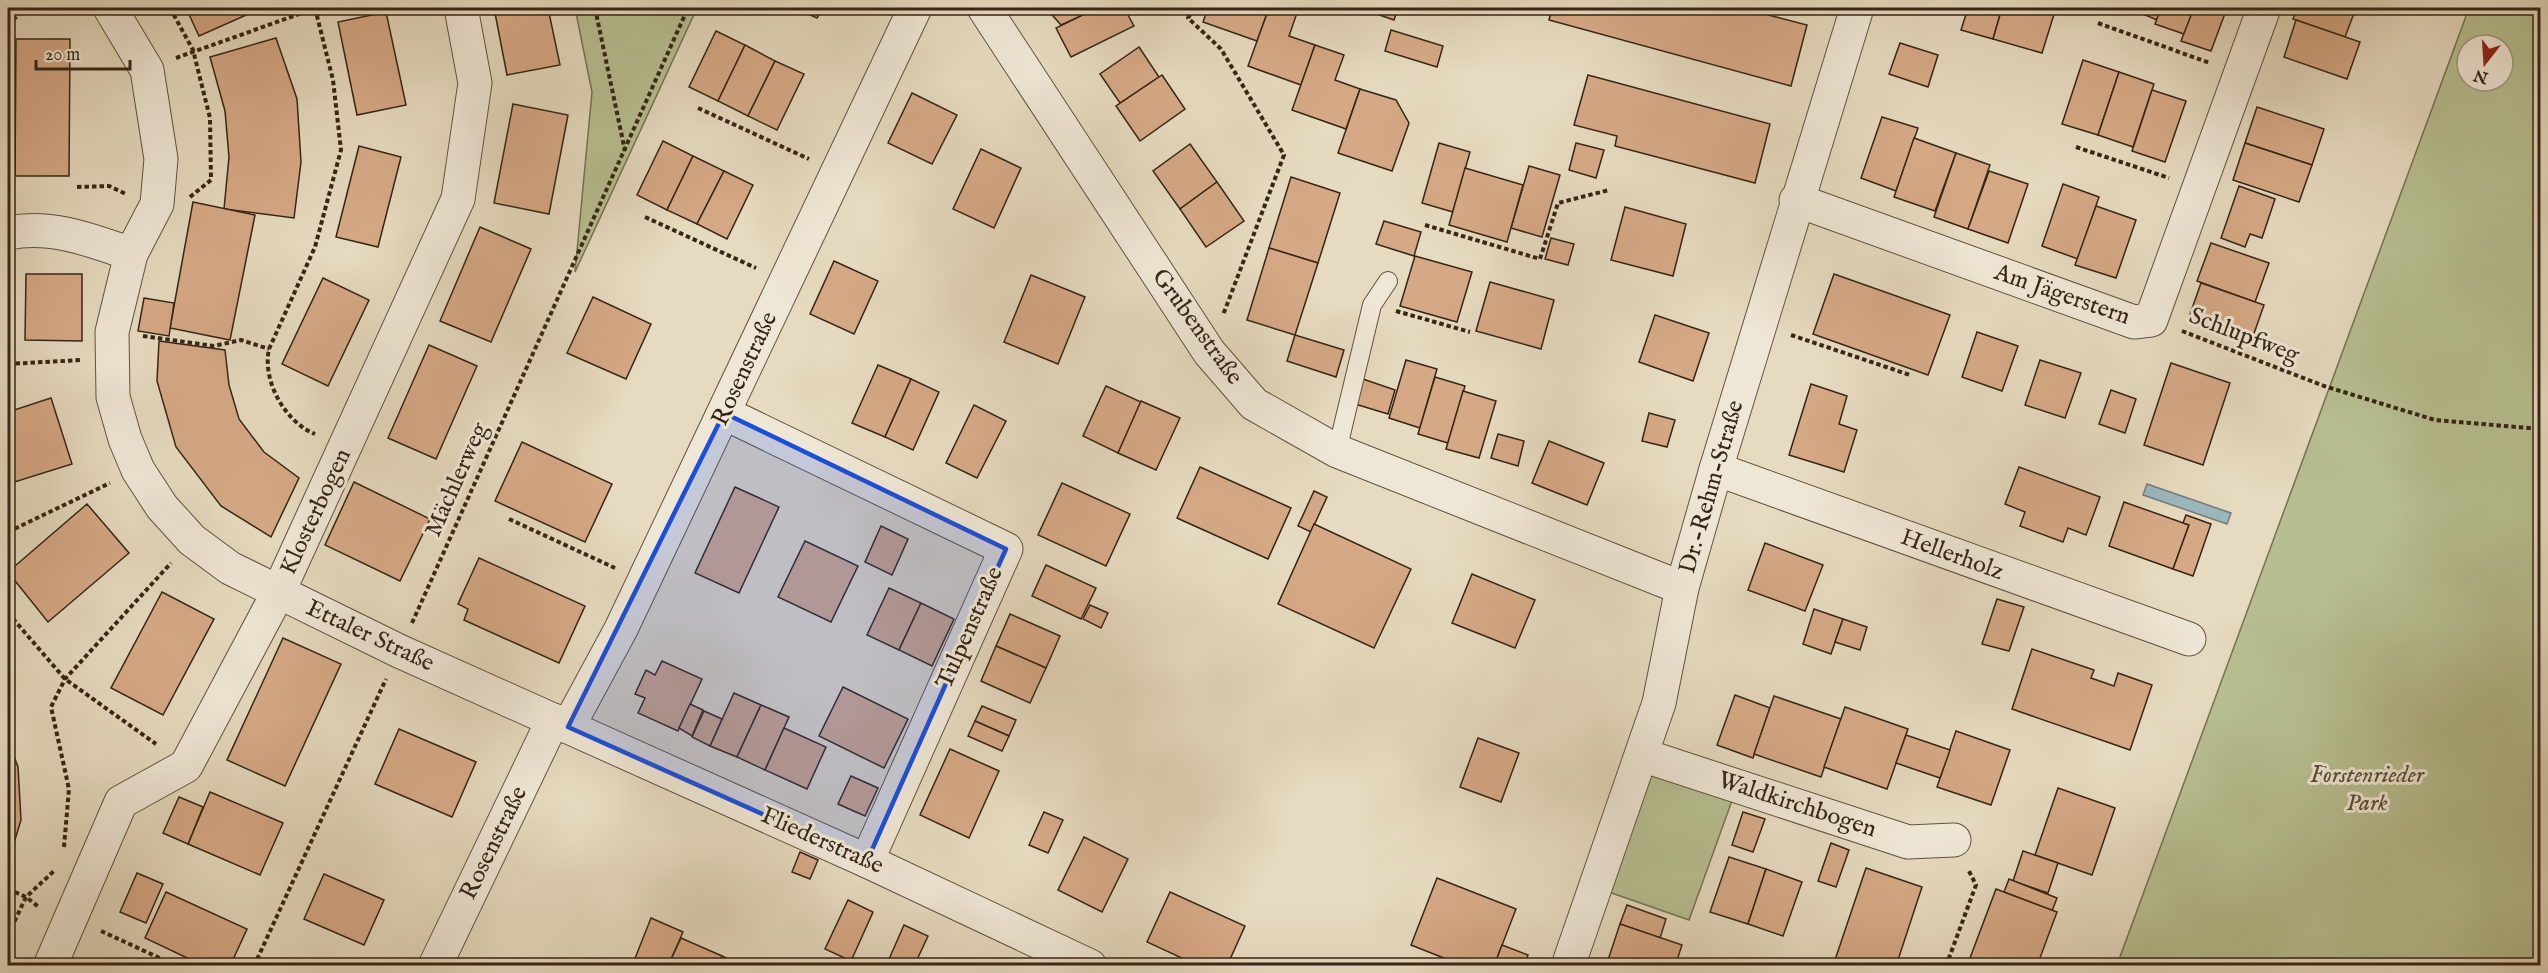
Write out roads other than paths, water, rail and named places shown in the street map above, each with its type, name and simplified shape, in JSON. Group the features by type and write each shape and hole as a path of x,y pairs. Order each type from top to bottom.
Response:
{"street":[{"name":"Ettaler Straße","path":"110,8 147,70 161,159 157,204 131,254 112,345 113,396 125,439 138,470 162,507 192,540 230,568 399,651 561,724"},
{"name":"Klosterbogen","path":"50,966 121,802 186,766 278,593 458,199 475,83 461,8"},
{"name":"Rosenstraße","path":"435,966 561,724 644,581 915,8"},
{"name":"Grubenstraße","path":"984,8 1209,352 1254,404 1337,451 1683,588"},
{"name":"Dr.-Rehm-Straße","path":"1568,966 1659,703 1683,588 1716,469 1796,200 1857,8"},
{"name":"Am Jägerstern","path":"1796,200 2134,322 2151,320 2265,8"},
{"path":"8,233 22,230 74,234 131,254"},
{"name":"Tulpenstraße","path":"724,413 1006,549 867,861"},
{"name":"Hellerholz","path":"1716,469 2189,639"},
{"name":"Fliederstraße","path":"561,724 867,861 1090,966"},
{"name":"Waldkirchbogen","path":"1642,755 1908,842 1954,840"}],"lane":[{"path":"1337,451 1372,304 1388,281"}],"water":[{"path":"2147,484 2231,513 2227,524 2143,495"}],"park label":[{"name":"Forstenrieder Park","path":"2367,789"}]}
